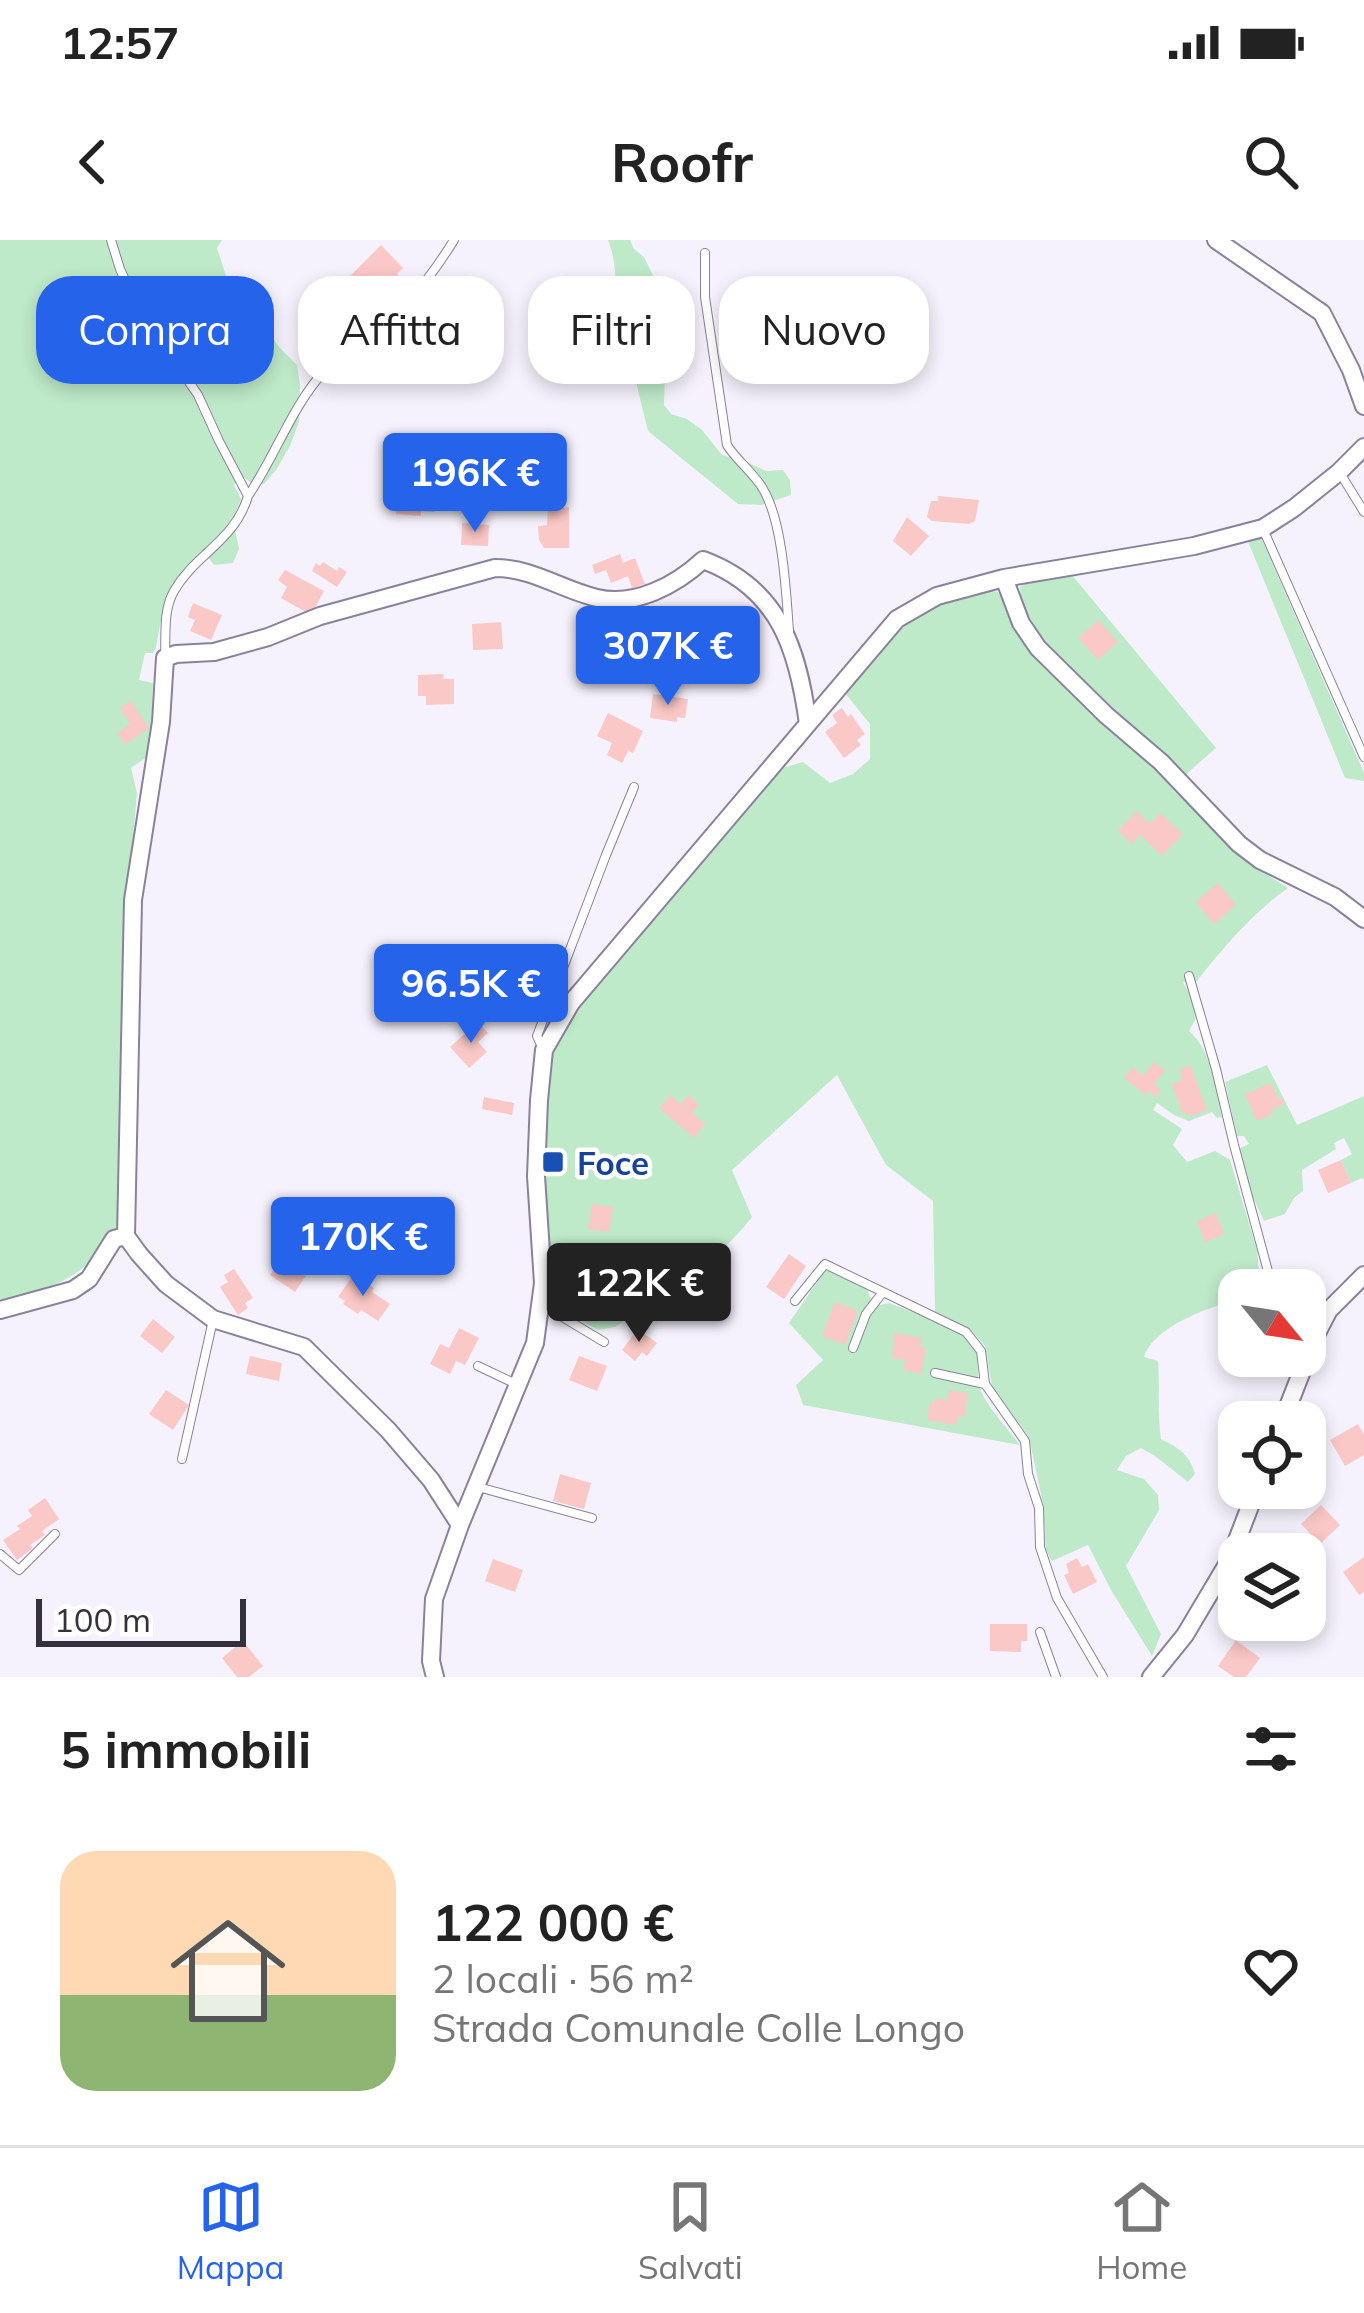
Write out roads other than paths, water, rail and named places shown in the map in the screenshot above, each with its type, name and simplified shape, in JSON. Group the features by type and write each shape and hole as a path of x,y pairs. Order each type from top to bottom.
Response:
{"street":[{"path":"1216,240 1322,313 1352,370 1364,406"},
{"path":"435,1677 431,1660 434,1599 535,1343 543,1283 536,1176 544,1050 571,1003 897,619 937,596 1004,578 1194,546 1263,528 1340,472 1364,447"},
{"path":"460,1525 431,1480 388,1430 304,1347 213,1319 166,1284 126,1236 134,900 161,722 165,658 214,652 320,616 496,568 516,568 612,601 659,590 686,576 703,560 752,587 772,608 794,654 808,724"},
{"path":"1004,578 1021,623 1038,648 1161,762 1239,844 1364,919"},
{"path":"0,1310 73,1290 89,1279 114,1239 126,1236"},
{"path":"1326,1313 1364,1275"},
{"path":"1151,1677 1185,1635 1229,1562 1249,1509"}],"lane":[{"path":"111,240 136,304 198,395 248,496"},
{"path":"165,658 166,619 173,592 242,516 248,496 298,406 330,364 380,329 420,290 454,240"},
{"path":"705,253 704,297 722,425 736,460 762,486 769,501 782,561 788,638"},
{"path":"1340,472 1364,512"},
{"path":"1263,528 1364,757"},
{"path":"544,1050 537,1036 634,788"},
{"path":"518,967 555,986"},
{"path":"1189,976 1267,1269"},
{"path":"795,1301 825,1264 966,1333 982,1351 985,1384 1025,1442 1028,1474 1039,1508 1040,1547 1057,1598 1102,1677"},
{"path":"853,1348 866,1314 884,1292"},
{"path":"540,1304 604,1342"},
{"path":"182,1459 213,1319"},
{"path":"478,1366 518,1384"},
{"path":"935,1373 985,1384"},
{"path":"476,1486 592,1518"},
{"path":"0,1554 20,1570 56,1534"},
{"path":"1040,1632 1056,1677"}],"place":[{"name":"Foce","path":"553,1162"}]}
